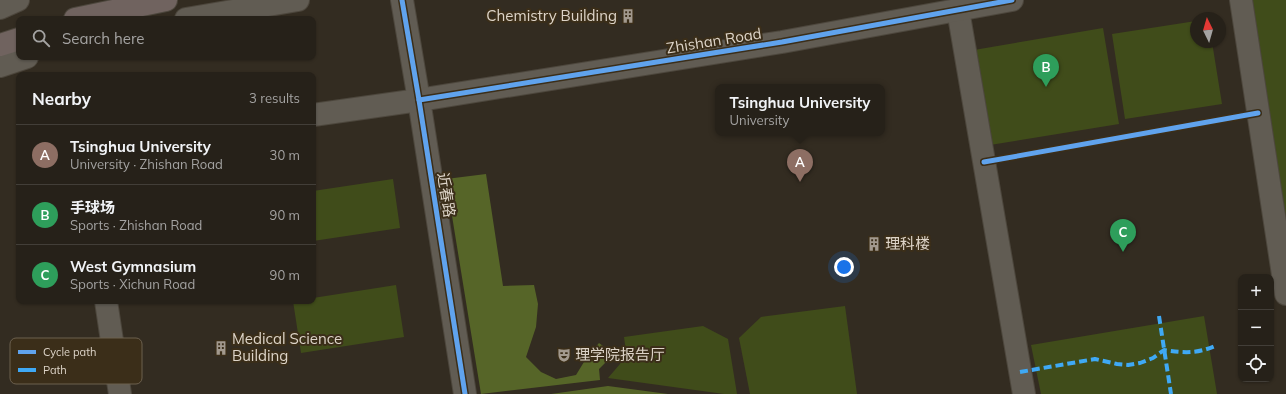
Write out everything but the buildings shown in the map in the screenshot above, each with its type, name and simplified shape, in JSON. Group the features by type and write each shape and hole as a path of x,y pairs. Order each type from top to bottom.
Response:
{"main road":[{"path":"89,16 166,0"},
{"path":"0,45 16,40"}],"street":[{"path":"0,8 18,0"},
{"path":"204,16 298,0"},
{"name":"近春路","path":"402,0 465,394"},
{"path":"1241,0 1286,294"},
{"name":"Zhishan Road","path":"316,115 419,100 782,42 1004,1"},
{"path":"958,10 1024,394"},
{"path":"0,66 18,60"},
{"path":"106,304 112,338"},
{"path":"118,384 120,394"}],"green space":[{"path":"1251,0 1286,0 1286,218"},
{"path":"1190,22 1190,48 1213,48 1222,104 1125,119 1112,34"},
{"path":"1103,28 1119,124 990,145 974,50"},
{"path":"486,174 503,286 534,285 538,304 536,327 526,357 541,372 556,379 576,375 587,357 599,343 611,352 605,363 599,369 600,380 481,394 446,179"},
{"path":"393,179 400,228 316,241 316,191"},
{"path":"396,285 404,337 301,353 293,304 316,304 316,298"},
{"path":"845,306 857,394 750,394 739,338 761,317"},
{"path":"1204,316 1217,394 1041,394 1031,345"},
{"path":"703,326 728,339 737,394 724,394 608,378 620,364 626,352 624,337"},
{"path":"608,386 668,394 551,394"}],"marked path":[{"path":"1159,316 1171,394"},
{"path":"1020,372 1095,359 1128,365 1140,363 1153,358 1164,350 1190,352 1215,346"}],"cycle path":[{"path":"402,0 465,394"},
{"path":"419,100 782,42 1012,0"},
{"path":"984,162 1258,113"}],"place":[{"name":"Chemistry Building","path":"628,16"},
{"name":"手球场","path":"1046,87"},
{"name":"Tsinghua University","path":"800,182"},
{"name":"理科楼","path":"874,244"},
{"name":"West Gymnasium","path":"1123,252"},
{"name":"Medical Science Building","path":"221,348"},
{"name":"理学院报告厅","path":"564,355"}]}
